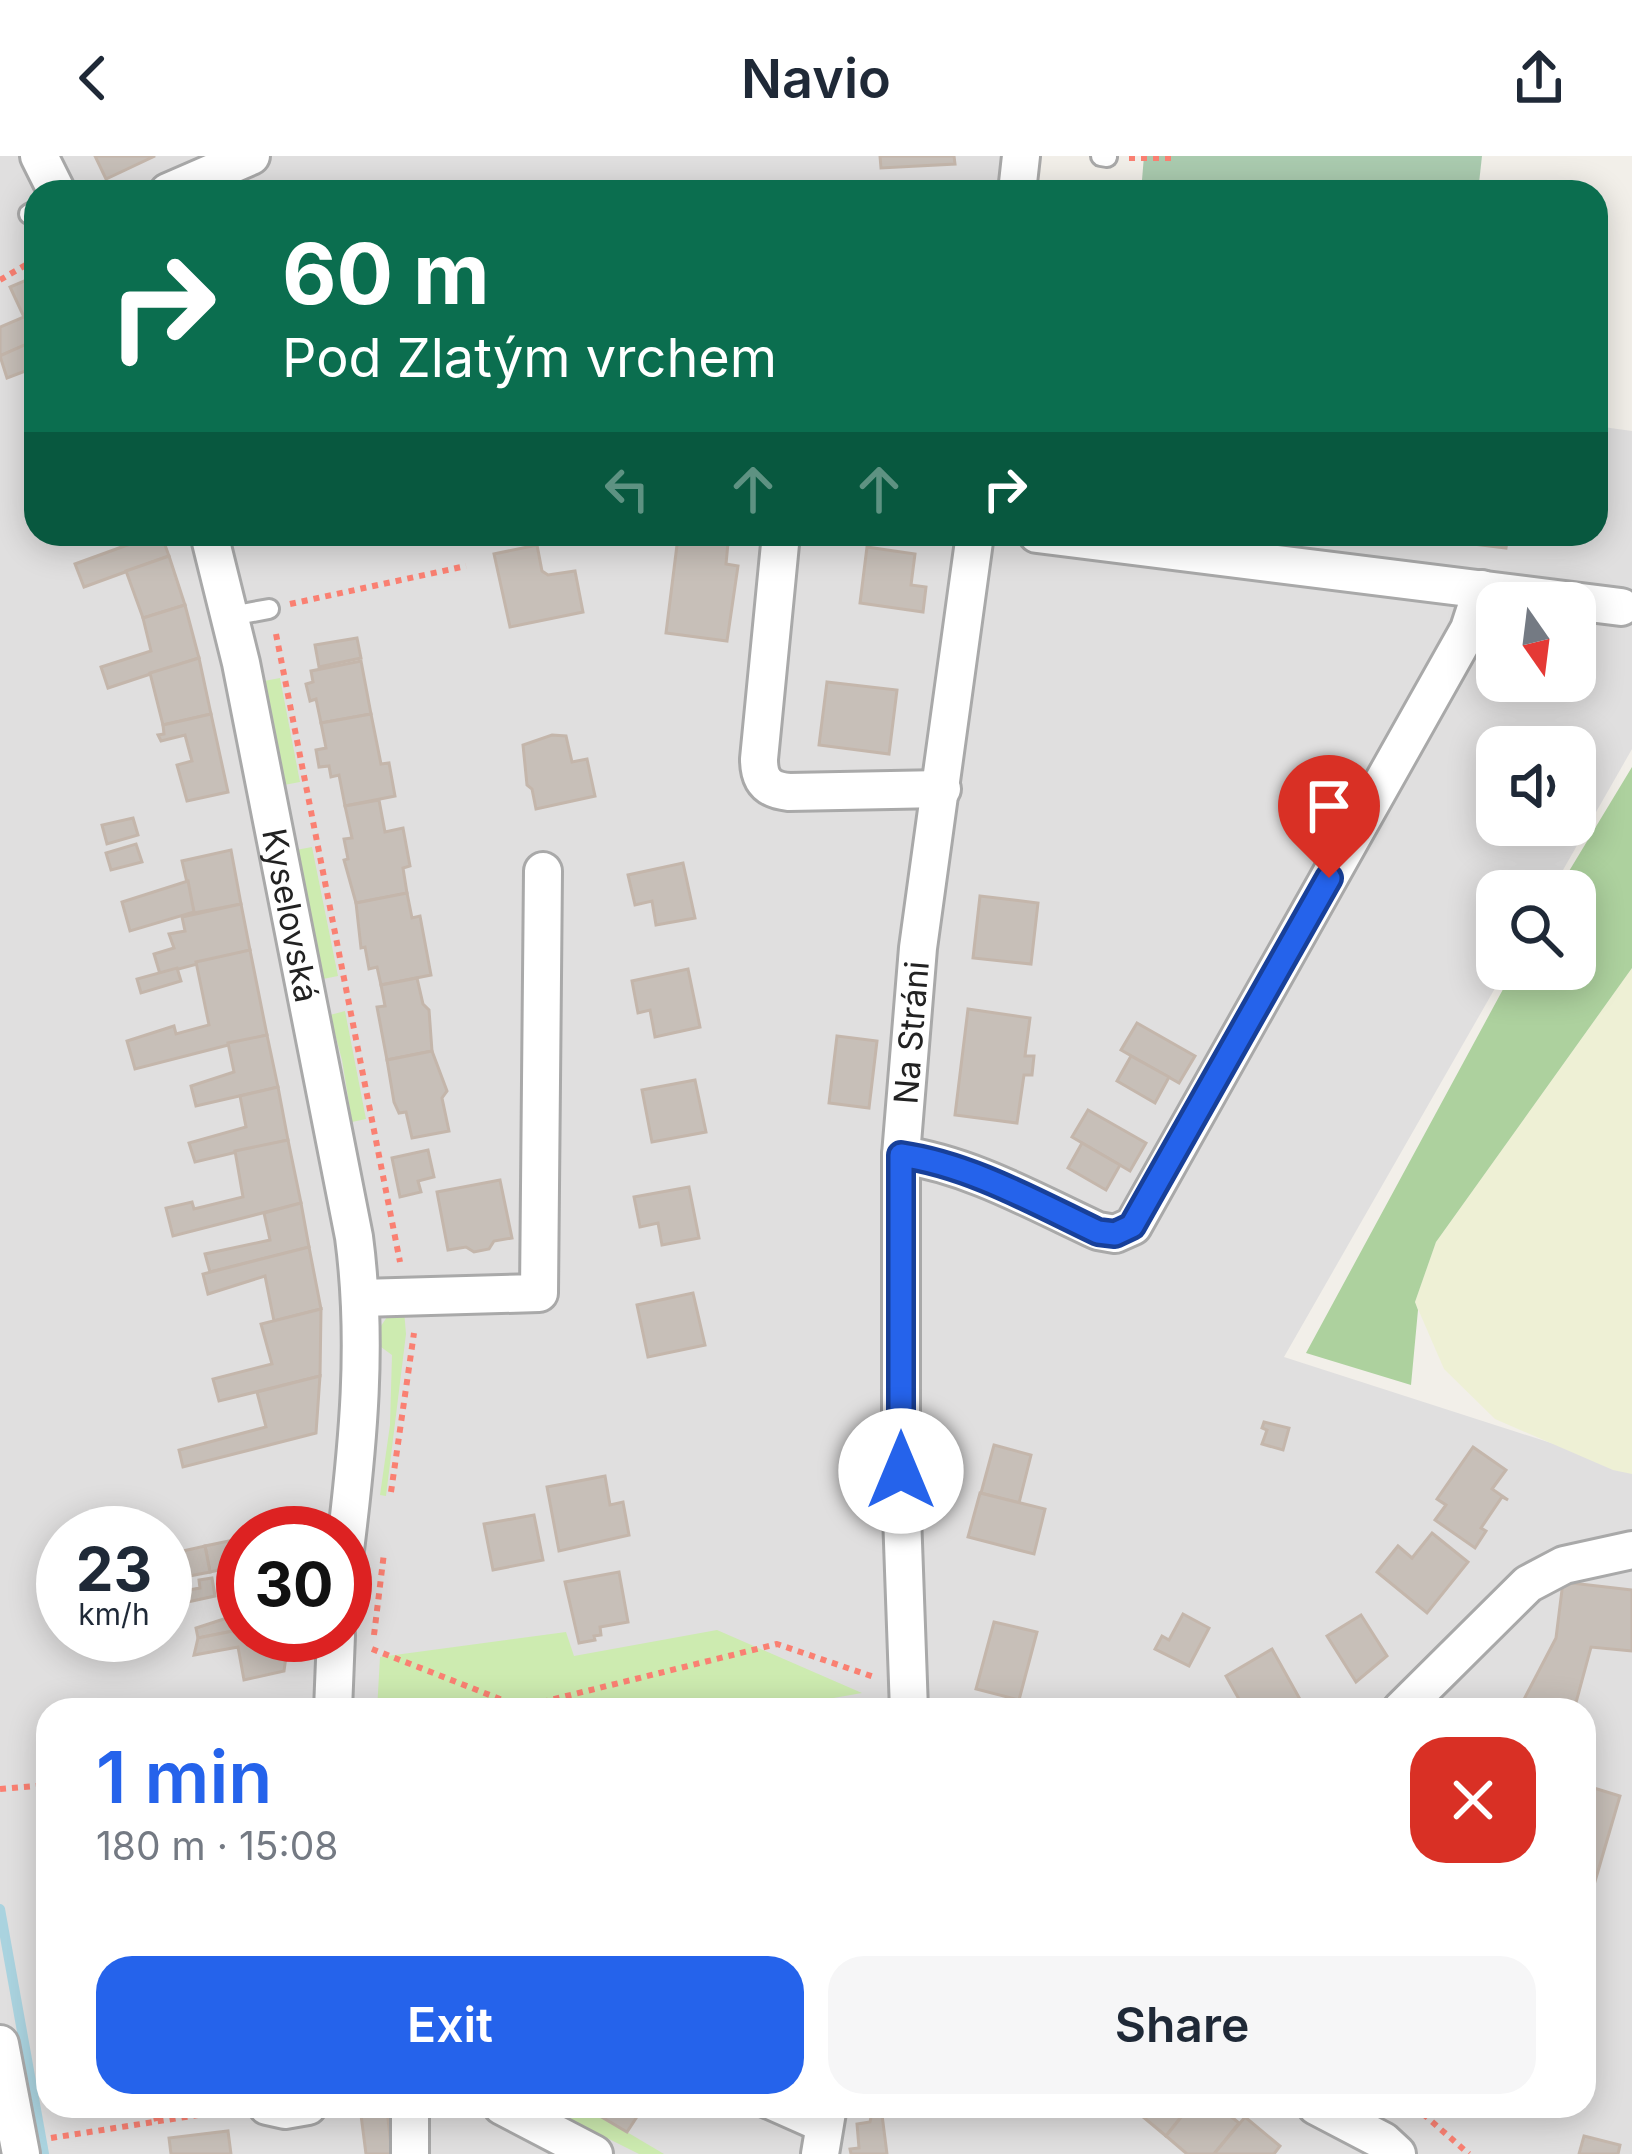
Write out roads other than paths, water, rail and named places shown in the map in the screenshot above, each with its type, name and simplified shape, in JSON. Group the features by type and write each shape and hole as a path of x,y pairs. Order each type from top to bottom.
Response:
{"street":[{"path":"208,164 251,156"},
{"name":"Kyselovská","path":"212,546 231,616 344,1174 361,1298 360,1417 350,1506"},
{"path":"780,546 759,759 764,781 774,789 789,791 942,789"},
{"name":"Na Stráni","path":"909,1698 901,1471 901,1155 918,948 973,546"},
{"path":"1132,546 1476,589"},
{"path":"1596,605 1621,608"},
{"path":"901,1155 997,1184 1098,1232 1115,1234 1132,1226 1469,629 1476,608"},
{"path":"361,1298 538,1293 543,871"},
{"path":"1413,1698 1528,1584 1564,1565 1632,1550"},
{"path":"333,1698 335,1662"},
{"path":"0,2044 21,2154"},
{"path":"410,2118 410,2154"},
{"path":"525,2118 594,2154"},
{"path":"1339,2118 1383,2141 1397,2154"}],"lane":[{"path":"231,616 269,609"},
{"path":"791,2118 824,2131"}],"waterway":[{"path":"0,1909 36,2109"},
{"path":"38,2118 44,2154"}]}
